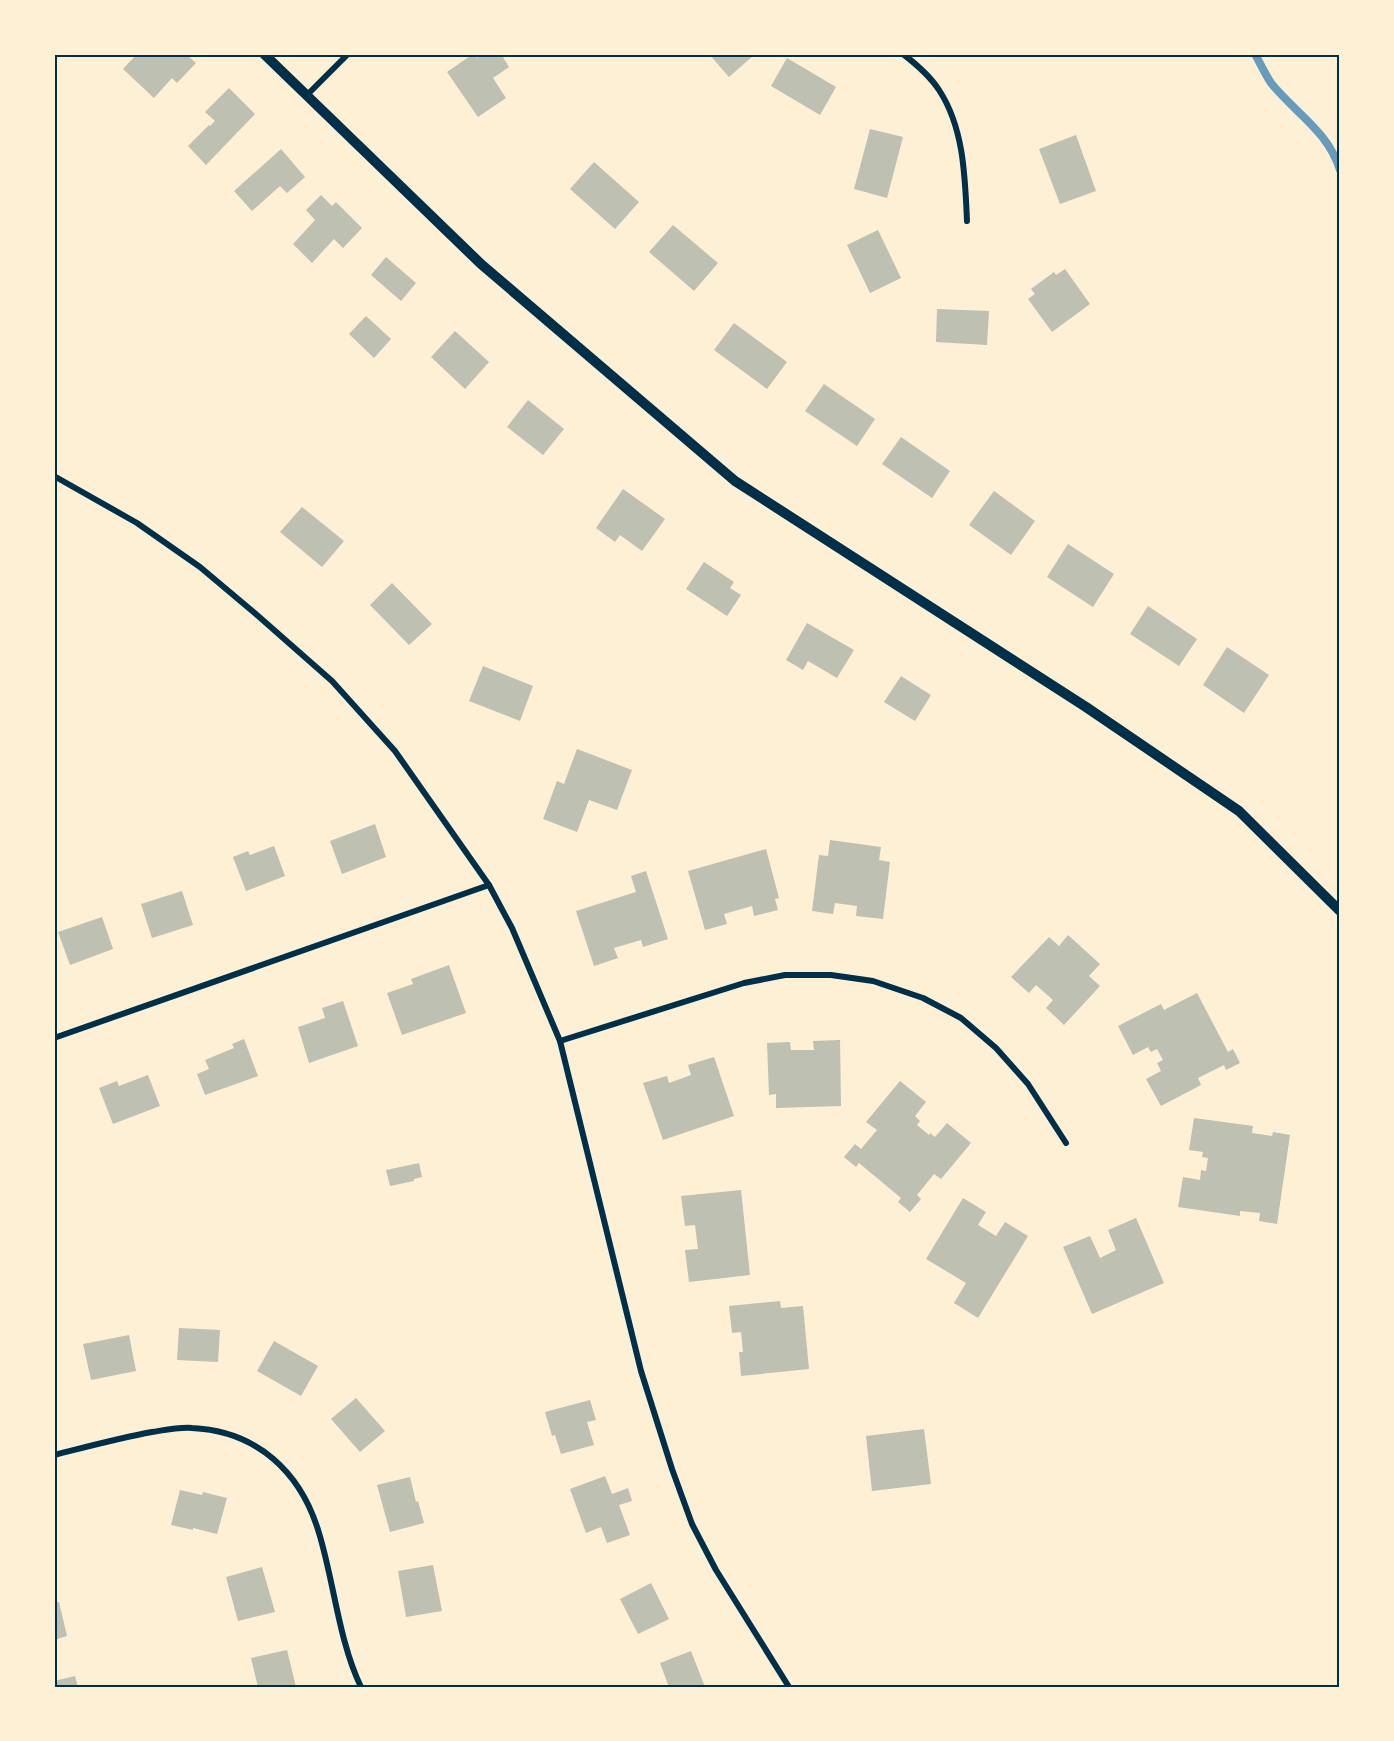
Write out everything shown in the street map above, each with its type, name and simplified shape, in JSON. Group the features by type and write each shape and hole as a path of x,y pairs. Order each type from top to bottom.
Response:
{"street":[{"path":"264,54 480,264 735,481 1086,707 1239,811 1340,911"},
{"path":"307,95 348,54"},
{"path":"903,54 929,76 940,91 950,112 965,172 967,221"},
{"path":"54,476 137,523 200,567 332,681 395,751 489,885 512,928 560,1041 638,1360 692,1524 716,1570 789,1687"},
{"path":"54,1038 489,885"},
{"path":"560,1041 744,982 785,975 831,975 873,981 923,998 961,1018 996,1048 1028,1084 1066,1143"},
{"path":"54,1455 126,1437 190,1427 234,1435 252,1442 271,1456 286,1470 311,1509 320,1534 349,1654 361,1687"}],"building":[{"path":"137,54 186,54 196,63 177,83 172,78 154,98 123,69"},
{"path":"473,54 477,58 483,54 501,54 509,67 493,78 506,98 478,117 447,72"},
{"path":"709,54 753,54 754,55 729,77"},
{"path":"787,58 836,87 820,115 771,86"},
{"path":"229,88 255,114 206,165 188,146 215,121 205,112"},
{"path":"870,129 903,137 887,198 854,189"},
{"path":"1076,135 1096,191 1060,204 1039,149"},
{"path":"281,149 305,177 287,193 280,186 252,211 234,191"},
{"path":"594,162 639,202 615,229 570,189"},
{"path":"321,195 332,206 336,202 362,228 343,248 334,239 312,263 293,244 315,220 306,210"},
{"path":"673,225 718,263 694,291 649,252"},
{"path":"878,230 901,278 870,293 847,245"},
{"path":"386,257 416,283 401,301 371,275"},
{"path":"1065,269 1090,304 1052,332 1028,299 1035,294 1031,289 1054,272 1056,275"},
{"path":"937,309 989,311 987,345 936,342"},
{"path":"366,316 391,339 374,358 349,334"},
{"path":"734,323 787,362 767,389 714,350"},
{"path":"455,331 489,362 465,389 431,357"},
{"path":"824,384 875,419 857,446 805,411"},
{"path":"528,400 564,429 543,455 507,427"},
{"path":"901,437 950,471 932,498 882,464"},
{"path":"623,489 665,519 642,551 620,535 615,542 596,528"},
{"path":"994,491 1035,521 1011,555 969,525"},
{"path":"302,507 344,541 322,567 280,532"},
{"path":"1068,544 1114,574 1093,607 1047,577"},
{"path":"704,562 734,582 730,588 741,595 727,616 686,589"},
{"path":"392,583 432,624 409,645 370,605"},
{"path":"1148,606 1197,639 1179,666 1130,634"},
{"path":"807,623 854,650 837,678 808,661 803,670 786,660"},
{"path":"1227,647 1269,675 1244,713 1203,685"},
{"path":"483,666 533,686 520,721 469,701"},
{"path":"901,676 931,695 915,721 884,702"},
{"path":"577,749 632,770 617,810 589,800 577,832 543,819 557,781 564,784"},
{"path":"375,824 386,857 342,874 330,841"},
{"path":"830,840 881,847 879,860 890,862 883,919 856,916 857,906 835,903 833,914 812,911 819,855 828,856"},
{"path":"274,846 285,876 246,891 233,857 248,851 250,855"},
{"path":"766,849 779,898 775,899 778,910 754,916 752,906 724,914 727,924 705,930 688,871"},
{"path":"646,871 668,939 643,947 641,940 614,948 618,958 594,966 576,911 636,892 631,876"},
{"path":"182,891 193,925 152,938 141,904"},
{"path":"102,917 113,949 70,965 58,932"},
{"path":"1068,935 1100,964 1089,976 1100,986 1064,1025 1046,1008 1053,1000 1036,985 1029,993 1011,977 1049,937 1059,946"},
{"path":"449,965 466,1013 402,1035 387,993 413,984 411,979"},
{"path":"1197,993 1228,1052 1233,1049 1240,1063 1226,1070 1224,1065 1198,1078 1201,1085 1161,1106 1146,1079 1161,1071 1157,1063 1163,1060 1157,1049 1151,1052 1148,1047 1133,1055 1118,1026 1161,1004 1164,1010"},
{"path":"343,1001 358,1046 309,1063 298,1027 325,1018 322,1008"},
{"path":"244,1039 258,1076 205,1095 197,1074 209,1069 205,1060 234,1048 232,1044"},
{"path":"840,1040 841,1106 776,1108 776,1094 769,1095 767,1043 790,1042 791,1050 814,1050 813,1041"},
{"path":"714,1057 734,1116 663,1140 643,1083 667,1076 669,1083 691,1075 688,1065"},
{"path":"148,1075 160,1106 113,1124 99,1088 117,1081 119,1086"},
{"path":"900,1081 926,1102 915,1116 920,1121 917,1125 935,1137 947,1123 971,1143 941,1179 934,1174 917,1195 921,1199 910,1212 898,1202 901,1198 859,1163 856,1167 844,1157 855,1144 861,1149 877,1130 866,1122"},
{"path":"1194,1118 1253,1126 1252,1133 1272,1136 1273,1132 1290,1135 1277,1224 1259,1221 1260,1213 1240,1211 1240,1216 1178,1207 1183,1177 1200,1180 1201,1170 1206,1171 1208,1158 1202,1157 1203,1152 1189,1150"},
{"path":"419,1163 422,1177 390,1186 386,1170"},
{"path":"741,1190 750,1275 689,1282 685,1250 698,1249 695,1225 685,1226 681,1196"},
{"path":"963,1198 986,1212 978,1225 996,1236 1005,1222 1028,1236 978,1318 954,1303 966,1283 926,1259"},
{"path":"1136,1218 1164,1283 1092,1314 1063,1247 1090,1236 1100,1258 1116,1250 1108,1230"},
{"path":"780,1301 781,1308 803,1306 809,1369 741,1376 739,1352 743,1352 741,1332 732,1333 729,1306"},
{"path":"179,1328 220,1330 218,1362 177,1360"},
{"path":"129,1335 136,1371 91,1380 83,1344"},
{"path":"274,1341 318,1366 301,1396 257,1371"},
{"path":"356,1398 385,1431 360,1452 331,1419"},
{"path":"590,1400 596,1420 587,1422 594,1445 561,1454 555,1435 552,1436 545,1412"},
{"path":"924,1429 931,1484 872,1491 866,1436"},
{"path":"605,1476 612,1494 628,1488 632,1501 619,1505 630,1535 607,1543 601,1527 586,1533 570,1489"},
{"path":"410,1477 424,1523 390,1532 377,1485"},
{"path":"180,1490 202,1495 203,1492 227,1498 217,1534 171,1525"},
{"path":"433,1565 442,1611 406,1617 398,1571"},
{"path":"262,1567 275,1612 238,1621 226,1577"},
{"path":"651,1583 669,1619 638,1634 620,1599"},
{"path":"54,1594 59,1602 67,1636 54,1640"},
{"path":"287,1650 296,1687 258,1687 251,1658"},
{"path":"691,1651 705,1687 669,1687 660,1663"},
{"path":"75,1676 78,1687 54,1687 54,1681"}],"waterway":[{"path":"1255,54 1271,83 1328,144 1340,170"}]}
